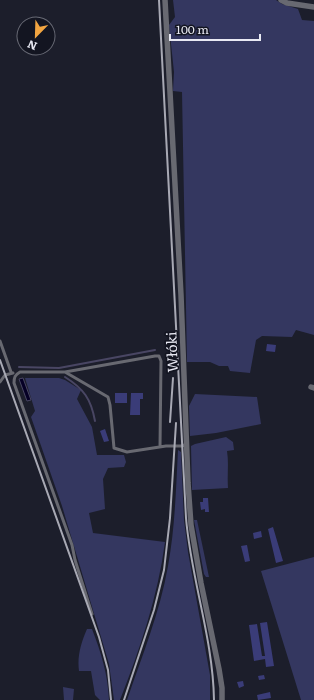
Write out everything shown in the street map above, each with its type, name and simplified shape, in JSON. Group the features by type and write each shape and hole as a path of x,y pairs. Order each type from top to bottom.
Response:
{"street":[{"name":"Włóki","path":"165,0 181,294 189,500 192,532 219,669 222,700"},
{"path":"281,0 286,3 314,7"}],"lane":[{"path":"0,341 11,372"},
{"path":"0,382 5,375 11,372 16,374 20,372 65,372 159,356 161,361 160,447"},
{"path":"65,372 108,397 114,448 127,452 160,447 182,446 187,444"},
{"path":"16,374 14,383 72,544 75,560 92,614"}],"shaded area":[{"path":"173,0 276,0 282,4 298,9 302,20 314,21 314,335 296,330 292,337 262,336 256,340 250,373 230,371 228,366 219,366 210,362 187,362 182,92 173,91 174,72 169,25 175,17"},
{"path":"23,378 31,400 27,401 19,379"},
{"path":"25,378 59,378 81,390 77,399 92,427 97,455 124,455 126,462 124,467 108,468 103,479 105,509 89,513 93,533 165,542 153,602 120,700 114,700 109,664 62,506 31,417 35,411"},
{"path":"195,394 257,397 261,424 216,433 190,436 189,406"},
{"path":"226,437 233,442 234,450 227,451 228,488 192,490 191,446"},
{"path":"178,450 181,452 184,520 188,552 210,675 210,700 127,700 150,634 165,583 174,523"},
{"path":"194,520 197,520 209,577 206,577 204,574"},
{"path":"314,557 314,700 301,700 261,571"},
{"path":"87,629 92,629 101,655 106,673 109,700 100,700 95,695 91,671 79,671 80,650"},
{"path":"63,687 74,689 73,700 64,700"}],"building":[{"path":"267,344 276,345 275,352 266,351"},
{"path":"115,393 127,393 127,403 115,403"},
{"path":"131,393 143,393 143,399 140,399 140,415 130,415"},
{"path":"105,429 109,441 104,442 100,431"},
{"path":"203,498 208,498 209,512 205,512 205,509 201,510 200,502 203,502"},
{"path":"273,527 283,561 276,563 268,529"},
{"path":"261,531 262,537 254,539 253,533"},
{"path":"247,545 250,561 245,562 241,546"},
{"path":"267,622 274,666 266,667 265,659 254,661 249,625 257,624 262,656 265,656 260,623"},
{"path":"264,675 265,679 259,680 258,676"},
{"path":"243,681 244,686 239,688 237,682"},
{"path":"270,692 271,698 258,700 257,695"}],"waterway":[{"path":"19,367 59,368 155,350"},
{"path":"65,377 86,395 95,421"}],"railway":[{"path":"159,0 186,518 192,563 210,654 214,700"},
{"path":"0,360 99,637 108,670 111,700"},
{"path":"170,422 173,378"},
{"path":"124,700 154,610 164,570 170,518 176,423"}]}
